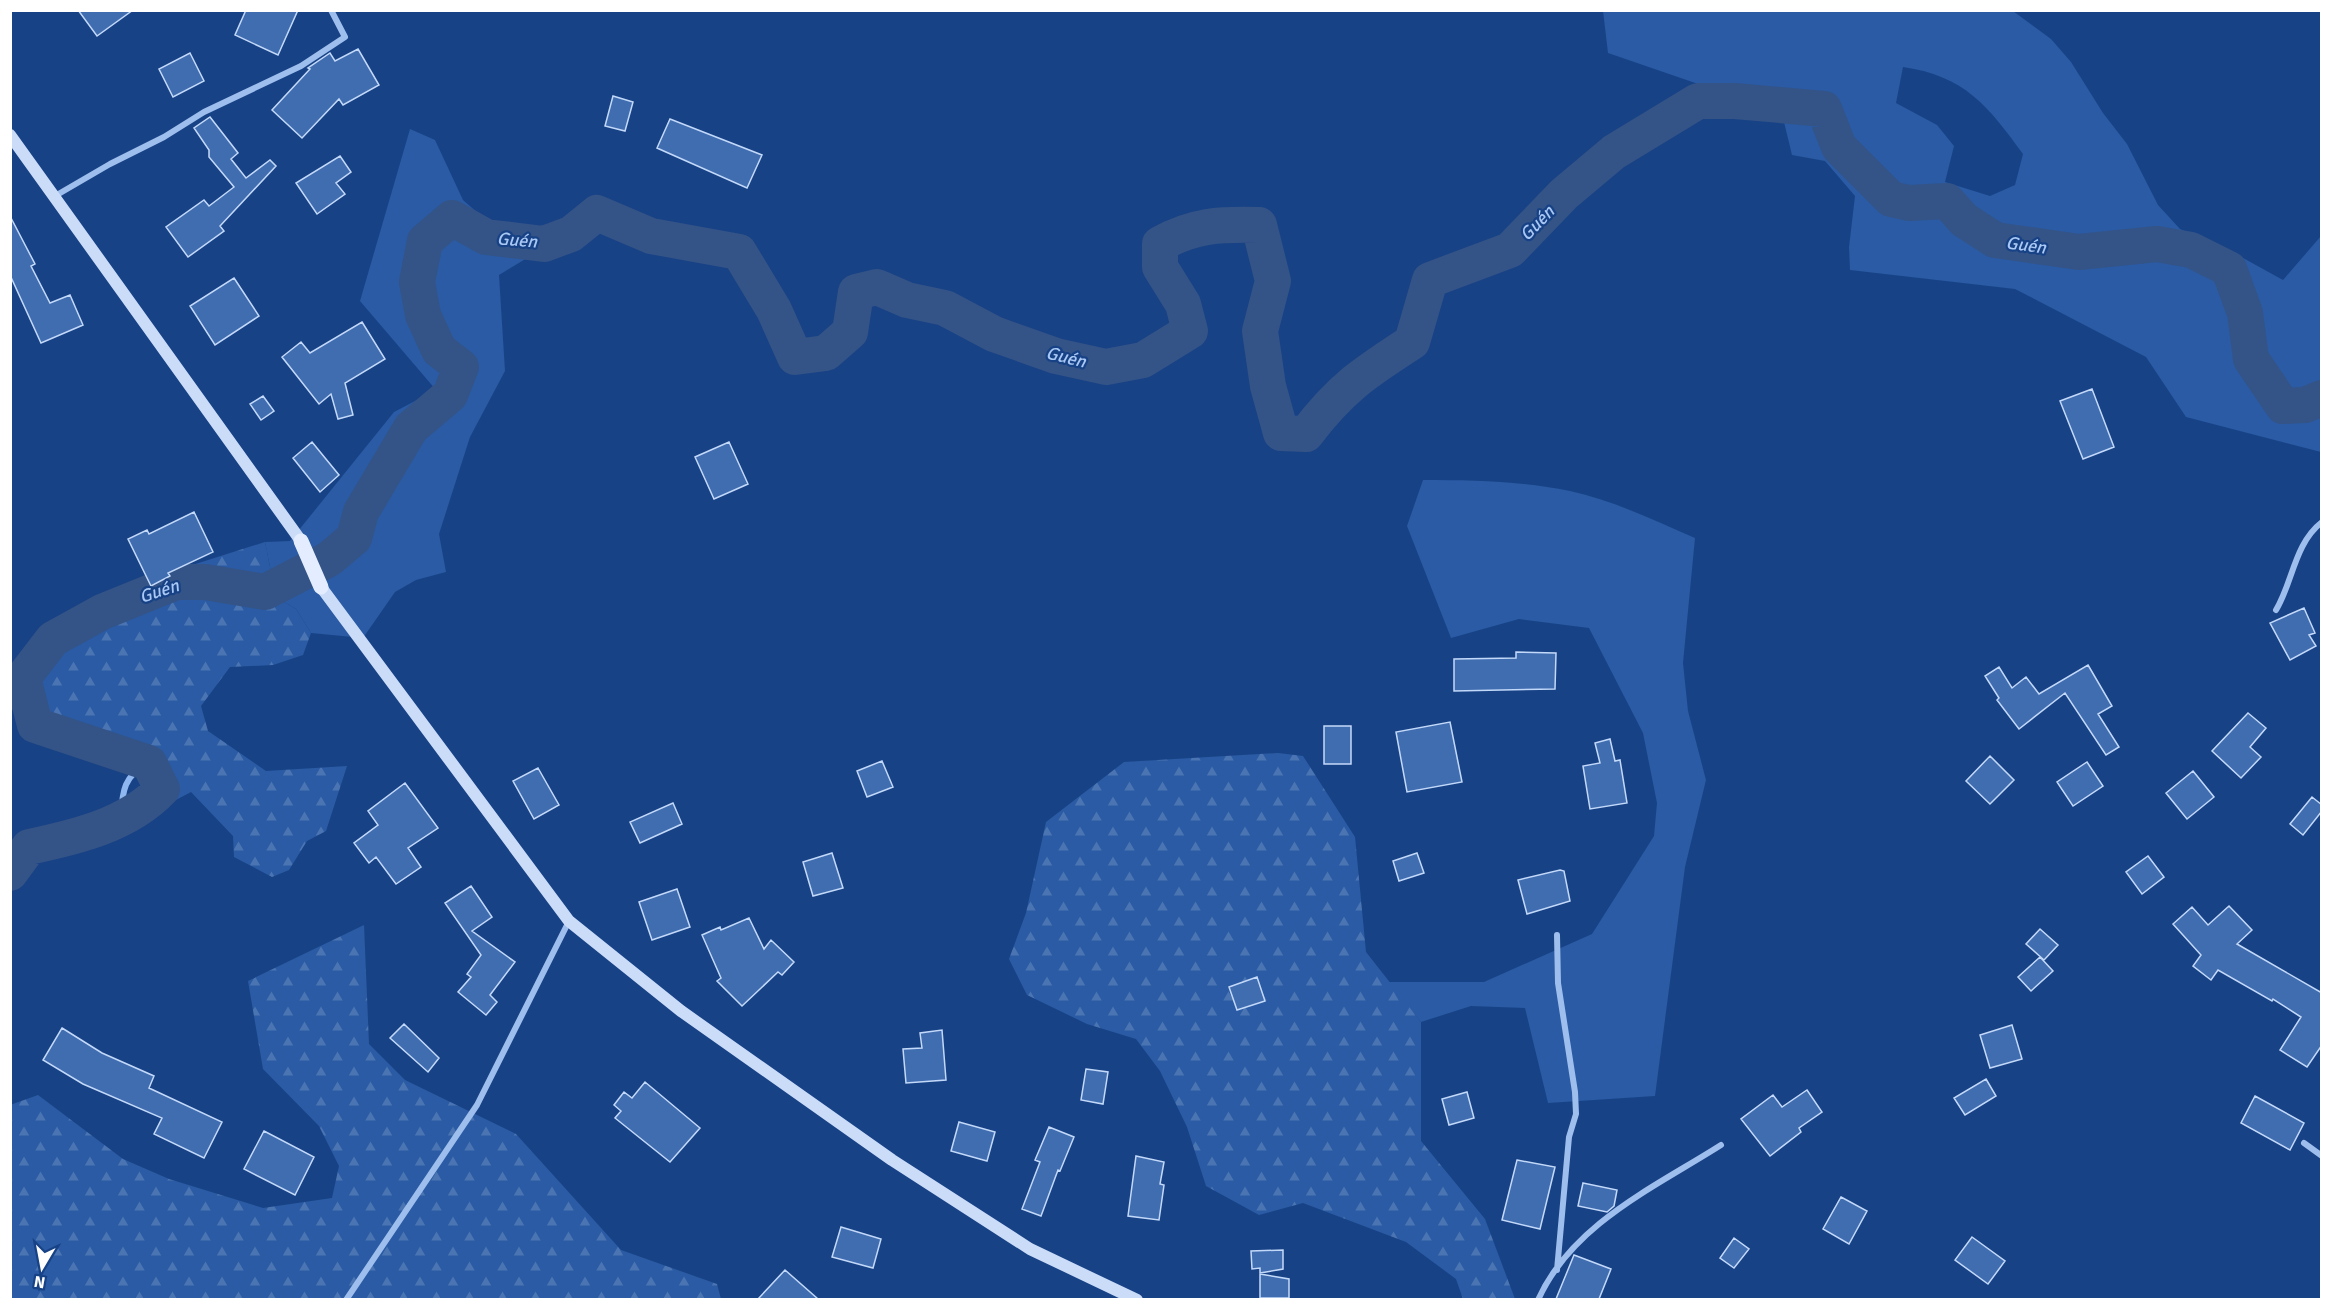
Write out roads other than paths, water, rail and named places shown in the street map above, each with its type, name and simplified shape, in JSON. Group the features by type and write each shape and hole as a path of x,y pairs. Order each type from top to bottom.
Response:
{"main road":[{"path":"10,135 301,541 321,587 569,921 681,1011 892,1160 1030,1249 1137,1299"}],"street":[{"path":"55,196 110,164 164,137 204,112 301,66 319,55 345,37 331,10"},
{"path":"2276,610 2285,596 2301,550 2312,530 2322,522"},
{"path":"346,1299 477,1105 569,921"},
{"path":"1557,935 1558,983 1575,1092 1576,1114 1569,1137 1557,1270"},
{"path":"2304,1143 2322,1156"},
{"path":"1538,1299 1557,1270 1599,1223 1627,1202 1721,1145"}],"waterway":[{"name":"Guén","path":"10,873 29,847 83,834 117,821 133,812 162,789 149,763 35,725 23,678 53,639 102,612 176,582 205,582 265,592 329,559 354,538 361,512 411,428 450,395 461,367 439,350 423,315 417,282 425,241 452,218 486,237 544,244 571,234 597,213 651,236 739,252 774,310 795,357 826,353 850,332 856,292 877,287 907,300 945,308 994,334 1056,356 1106,367 1143,360 1190,331 1183,304 1160,267 1160,244 1196,229 1259,225 1273,281 1260,331 1268,386 1281,433 1306,434 1354,382 1412,342 1430,280 1510,250 1564,194 1614,152 1698,101 1735,101 1824,109 1839,147 1891,199 1909,203 1947,201 1964,220 1995,240 2079,252 2157,244 2191,250 2229,269 2245,313 2251,359 2283,406 2305,405 2322,398"},
{"path":"121,817 122,799 129,779 149,763"}]}
